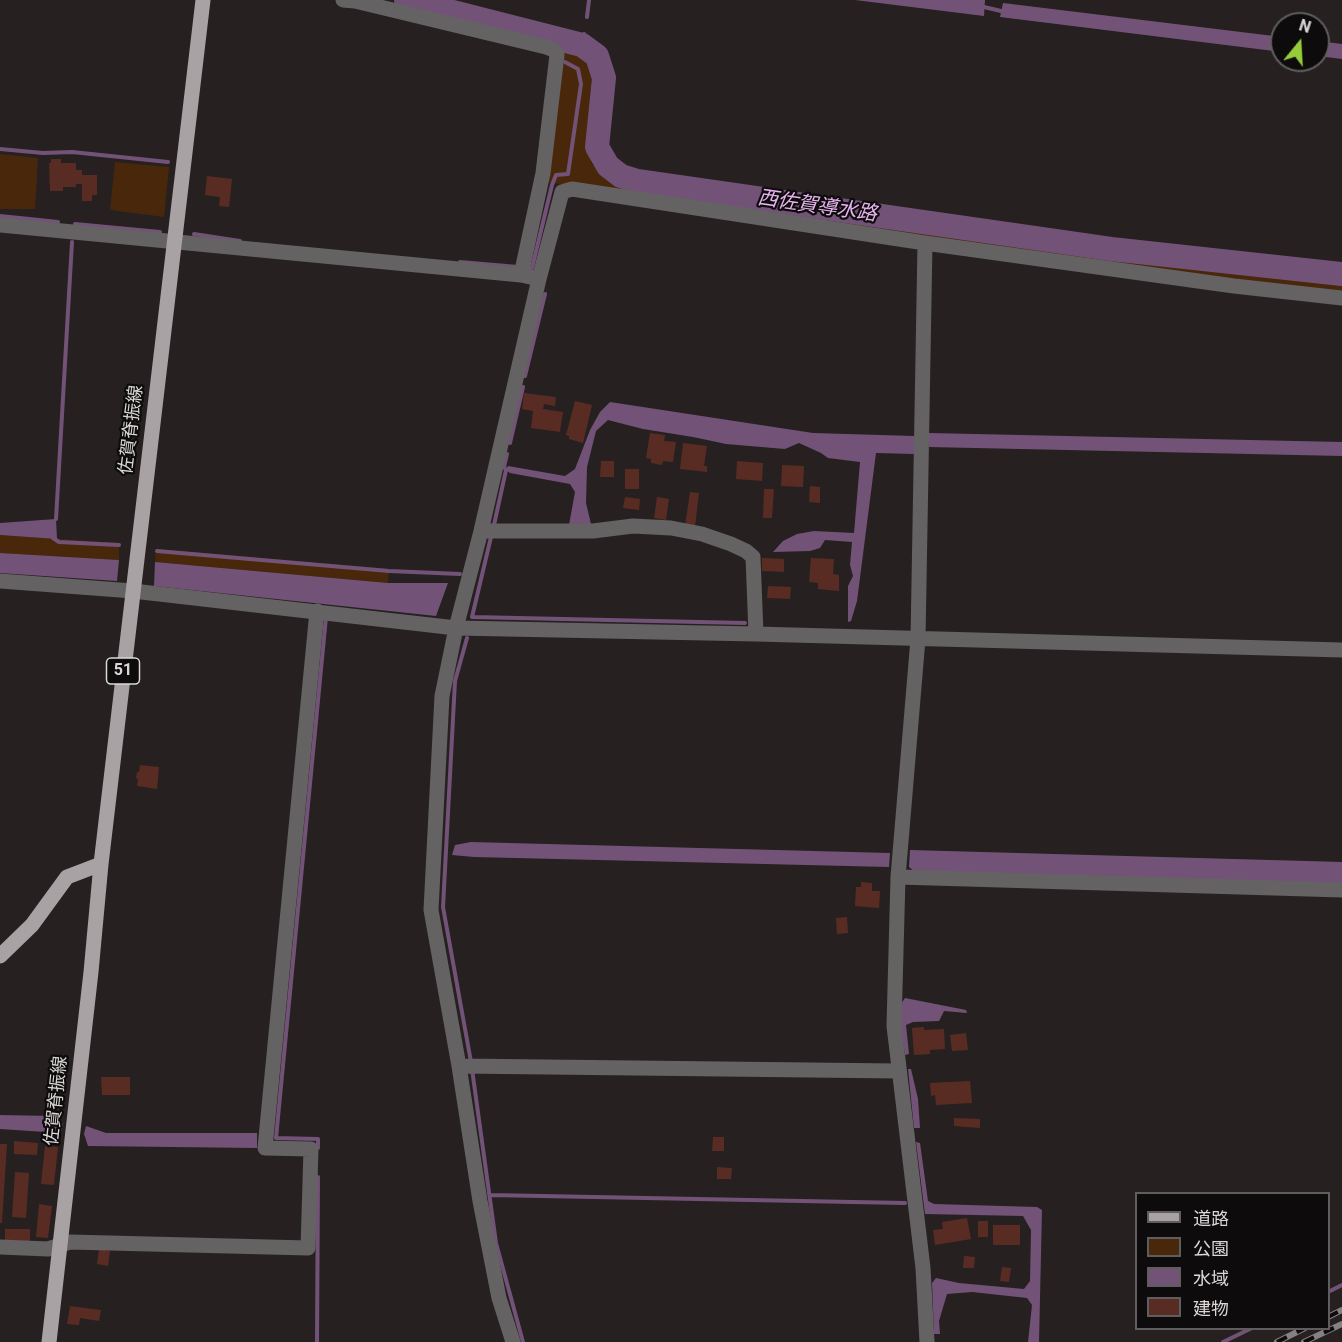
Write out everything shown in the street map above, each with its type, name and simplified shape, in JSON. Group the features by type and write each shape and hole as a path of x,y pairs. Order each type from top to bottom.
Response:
{"main road":[{"name":"佐賀脊振線","path":"49,1342 101,864 203,0"},
{"path":"0,956 32,924 67,877 101,864"}],"street":[{"path":"343,0 524,41 554,50 557,55 543,173 522,268"},
{"path":"513,1342 499,1298 480,1201 431,910 442,696 539,279 562,192 572,189 925,243 1234,286 1342,298"},
{"path":"0,225 174,242 522,268 539,279"},
{"path":"925,243 918,639 898,878 894,1026 921,1256 927,1342"},
{"path":"481,531 593,531 633,526 671,528 702,534 731,544 753,557 756,634"},
{"path":"0,581 133,591 456,628 1342,650"},
{"path":"0,1247 48,1249 70,1242 308,1248 311,1149 265,1148 317,611"},
{"path":"898,878 1342,890"},
{"path":"459,1066 898,1071"}],"green space":[{"path":"563,47 584,54 592,76 586,143 592,164 614,184 1177,266 1342,284 1342,293 1224,280 547,182"},
{"path":"0,154 38,158 35,209 0,209"},
{"path":"115,162 169,167 164,217 110,210"},
{"path":"0,535 119,543 119,560 0,553"},
{"path":"156,549 389,569 388,583 155,562"}],"water":[{"path":"855,0 985,0 984,16"},
{"path":"1003,3 1270,36 1270,51 1000,17"},
{"path":"1330,42 1342,44 1342,59 1330,58"},
{"path":"610,402 813,433 914,436 914,454 876,453 857,601 851,621 848,622 848,586 853,576 850,565 852,542 825,540 820,548 810,551 773,552 783,541 797,534 814,531 854,533 860,462 828,458 799,443 785,449 726,444 643,429 608,420 596,431 587,467 586,503 591,524 569,525 575,492 570,484 510,473 506,470 508,466 565,476 575,469 590,430 600,412"},
{"path":"929,433 1342,442 1342,456 929,447"},
{"path":"56,519 57,539 0,535 0,523"},
{"path":"0,553 119,560 117,581 0,573"},
{"path":"155,562 388,583 448,583 436,616 154,586"},
{"path":"471,842 890,853 889,867 452,855 455,845"},
{"path":"910,850 1342,862 1342,884 915,872 909,867"},
{"path":"905,998 966,1010 967,1013 944,1011 939,1021 913,1022 906,1025 909,1054 905,1055 901,1029 901,1004"},
{"path":"908,1069 911,1069 918,1099 920,1128 914,1128"},
{"path":"0,1115 54,1116 63,1124 61,1133 0,1129"},
{"path":"86,1126 106,1133 257,1133 257,1148 88,1146 84,1134"},
{"path":"916,1142 920,1143 928,1201 934,1204 1037,1207 1042,1210 1039,1342 1028,1342 1032,1305 1027,1298 972,1292 947,1294 939,1321 940,1334 934,1334 932,1283 936,1278 959,1283 1024,1289 1030,1281 1031,1230 1023,1216 925,1214"}],"building":[{"path":"51,159 61,159 61,163 76,163 76,170 82,170 82,175 97,175 97,195 92,195 92,201 82,201 82,184 76,184 76,187 63,187 63,191 50,191 49,163"},
{"path":"207,176 232,179 229,207 219,206 220,197 205,195"},
{"path":"524,393 556,397 555,406 544,404 543,409 563,412 560,432 531,428 533,411 522,409"},
{"path":"575,401 592,405 583,443 569,439 566,435"},
{"path":"650,433 665,435 664,441 676,442 673,462 663,461 662,465 651,463 651,459 646,458"},
{"path":"683,443 707,446 704,466 707,466 707,472 680,469"},
{"path":"601,461 614,461 614,477 600,477"},
{"path":"737,461 763,463 762,481 736,479"},
{"path":"782,465 804,466 803,487 781,486"},
{"path":"625,469 639,469 639,489 625,489"},
{"path":"810,486 820,487 820,503 809,502"},
{"path":"764,489 774,489 772,518 763,518"},
{"path":"690,492 699,493 695,527 685,526"},
{"path":"625,497 640,499 639,510 623,508"},
{"path":"657,497 669,499 666,520 654,518"},
{"path":"762,558 784,559 784,572 762,571"},
{"path":"811,558 834,559 833,574 839,575 839,591 818,589 818,583 809,582"},
{"path":"768,586 791,587 790,599 767,598"},
{"path":"140,765 159,767 157,789 137,786 138,779 136,778"},
{"path":"861,882 872,883 872,891 880,891 879,908 855,906 856,887 861,887"},
{"path":"847,917 848,933 837,934 836,918"},
{"path":"924,1027 924,1030 944,1029 945,1049 930,1050 930,1054 914,1055 912,1028"},
{"path":"966,1033 968,1050 952,1051 950,1035"},
{"path":"101,1077 130,1077 130,1095 102,1095"},
{"path":"970,1081 972,1103 936,1105 935,1095 931,1096 930,1083"},
{"path":"954,1118 980,1119 980,1128 954,1126"},
{"path":"713,1137 724,1137 724,1151 712,1151"},
{"path":"14,1141 38,1143 37,1155 14,1154"},
{"path":"0,1144 7,1144 2,1223 0,1223"},
{"path":"45,1146 58,1147 54,1185 41,1184"},
{"path":"717,1167 732,1168 731,1179 717,1179"},
{"path":"15,1172 29,1173 26,1218 12,1217"},
{"path":"39,1204 52,1206 48,1238 36,1237"},
{"path":"967,1218 971,1239 935,1245 933,1230 943,1229 942,1222"},
{"path":"978,1221 988,1221 988,1237 978,1237"},
{"path":"993,1225 1020,1225 1020,1245 993,1245"},
{"path":"5,1229 30,1229 30,1241 5,1241"},
{"path":"99,1249 110,1251 108,1266 97,1264"},
{"path":"964,1256 975,1257 974,1268 963,1268"},
{"path":"1002,1267 1011,1268 1009,1282 1000,1281"},
{"path":"70,1306 101,1310 99,1321 80,1318 79,1325 67,1324"}],"waterway":[{"name":"西佐賀導水路","path":"406,0 582,45 597,56 604,78 597,147 608,166 621,176 637,181 1111,249 1342,274"},
{"path":"587,17 589,0"},
{"path":"984,7 1001,11"},
{"path":"582,45 584,34"},
{"path":"526,268 532,268 556,175 568,174 581,84 578,69 565,62"},
{"path":"0,149 43,153 72,152 168,162"},
{"path":"0,216 58,222"},
{"path":"75,224 160,232"},
{"path":"194,234 240,241"},
{"path":"56,519 72,242"},
{"path":"460,262 518,267"},
{"path":"525,376 545,294"},
{"path":"510,443 523,387"},
{"path":"494,525 506,470 504,467 507,454"},
{"path":"491,537 472,617 745,623"},
{"path":"53,538 59,542 119,545"},
{"path":"157,551 389,571 460,574"},
{"path":"318,1148 318,1139 276,1138 326,617"},
{"path":"467,638 455,681 443,907 471,1062"},
{"path":"472,1069 496,1243 523,1342"},
{"path":"317,1342 318,1177"},
{"path":"490,1195 905,1203"},
{"path":"1330,1291 1342,1285"},
{"path":"1223,1342 1248,1330"}],"railway":[{"path":"1330,1316 1342,1310"},
{"path":"1330,1330 1342,1324"},
{"path":"1277,1342 1301,1330"},
{"path":"1304,1342 1329,1330"}]}
